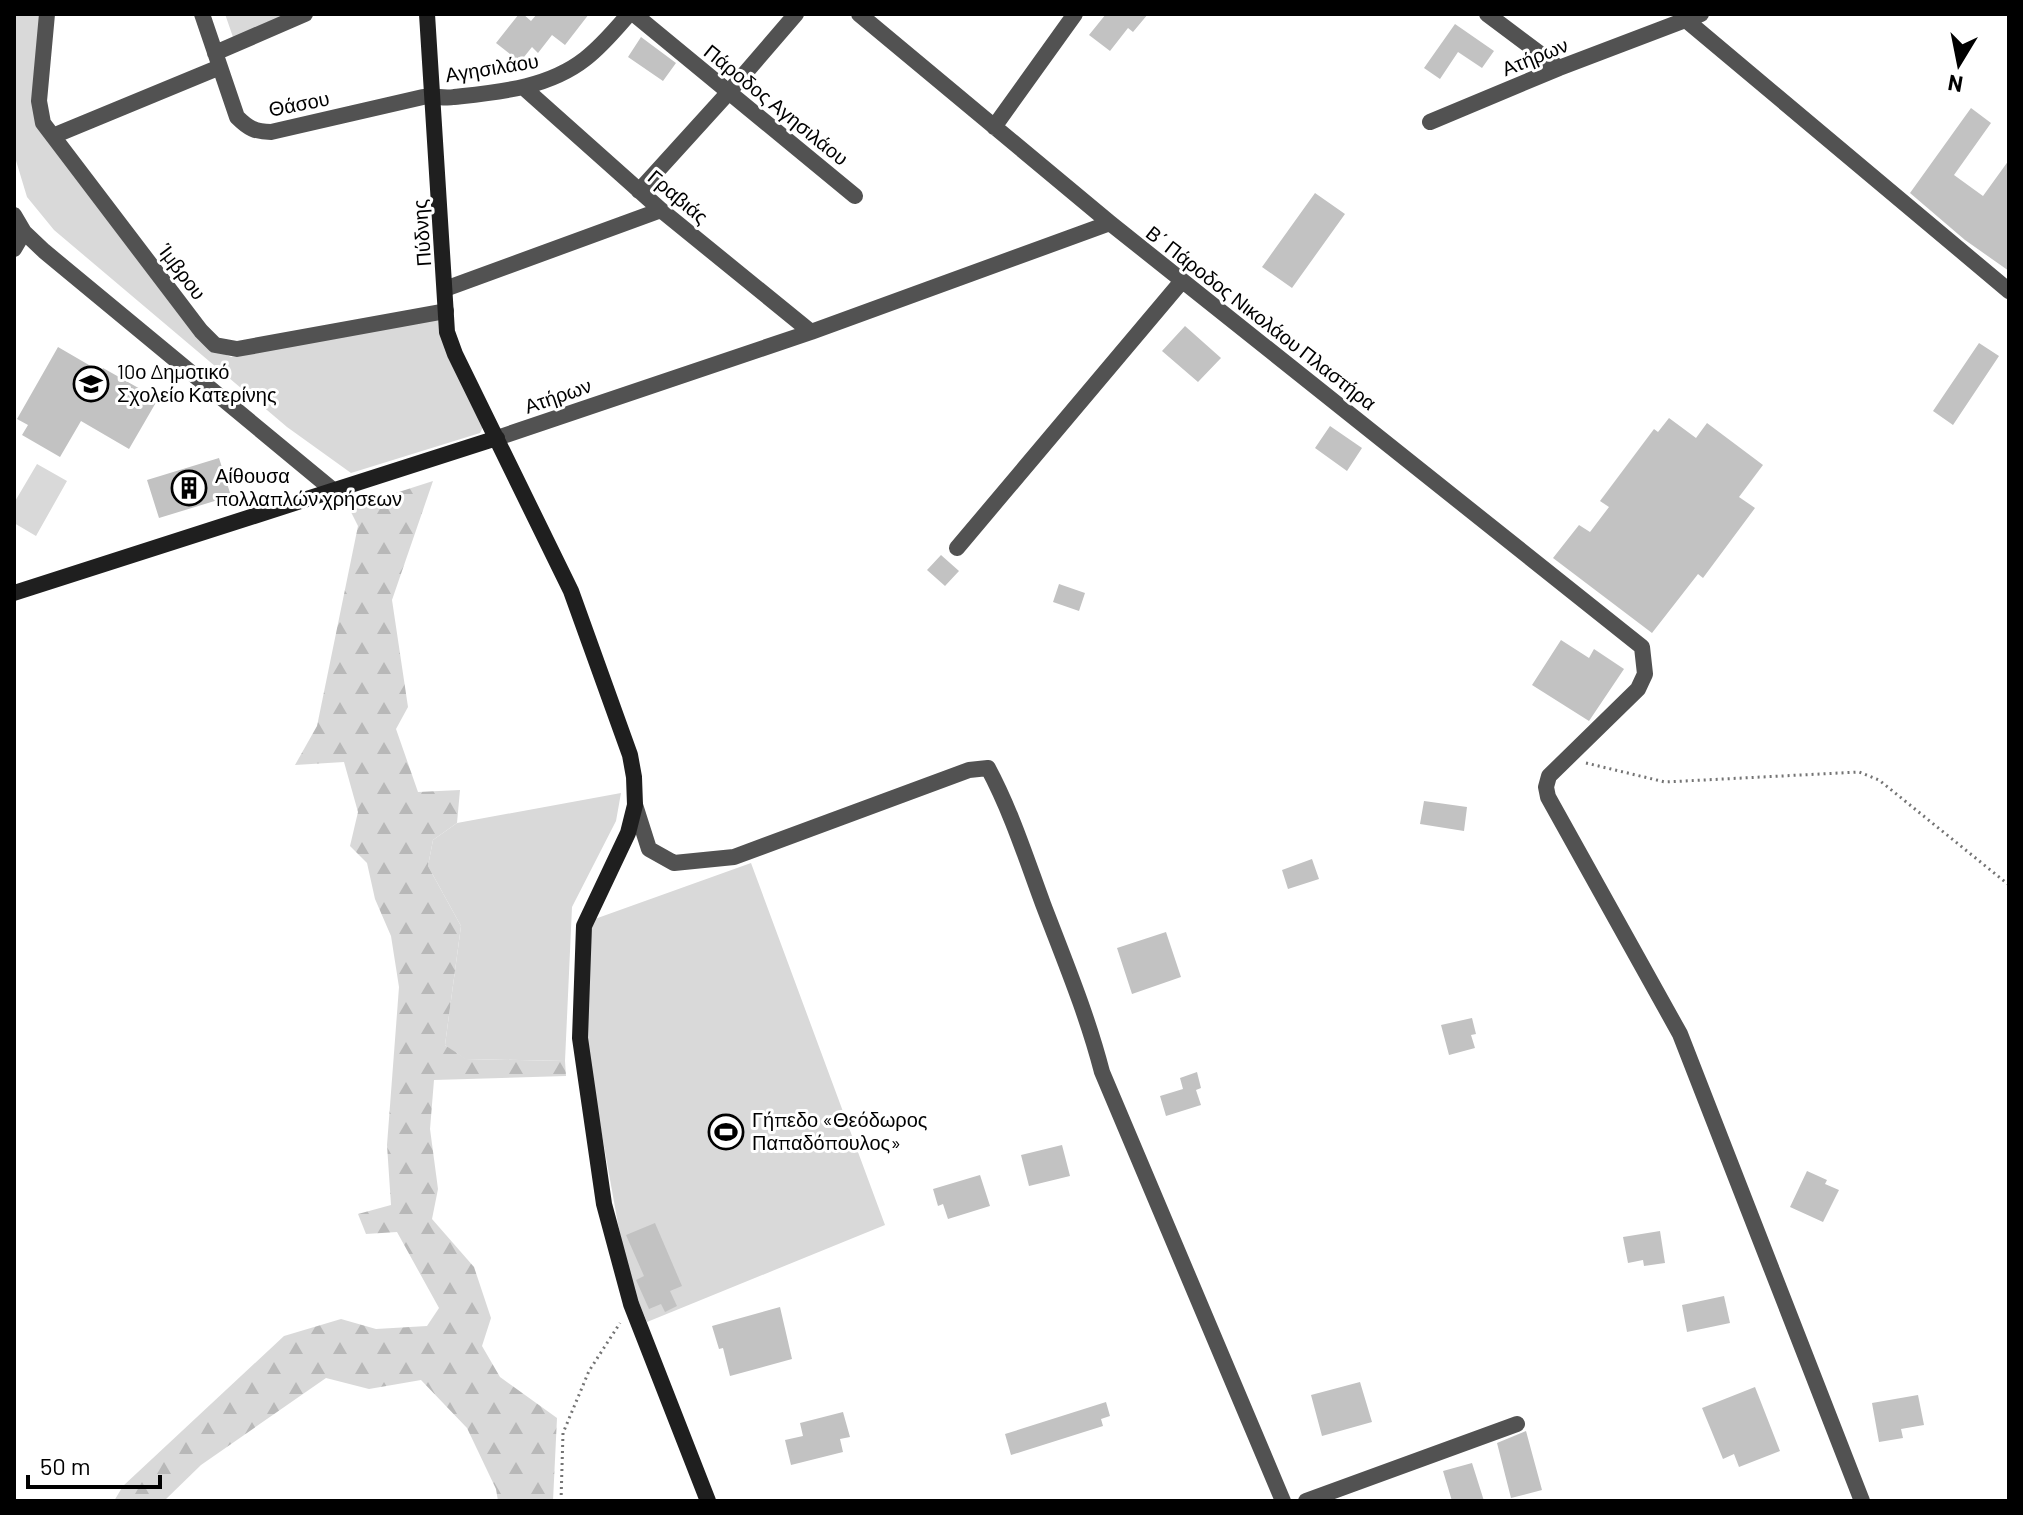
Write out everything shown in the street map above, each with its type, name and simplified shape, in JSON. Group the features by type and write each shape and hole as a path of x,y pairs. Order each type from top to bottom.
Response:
{"street":[{"name":"Ίμβρου","path":"47,14 39,101 43,123 201,331 215,345 237,349 446,311"},
{"name":"Θάσου","path":"202,14 237,117 257,132 297,127 433,95"},
{"path":"53,136 217,60 305,14"},
{"name":"Πύδνης","path":"427,14 447,332 571,591 630,755 635,805"},
{"name":"Αγησιλάου","path":"433,95 448,98 523,87 564,73 601,46 632,14"},
{"name":"Πάροδος Αγησιλάου","path":"632,14 855,196"},
{"path":"639,191 796,14"},
{"name":"Β΄ Πάροδος Νικολάου Πλαστήρα","path":"859,14 1110,223 1642,647 1645,674 1638,689 1566,759"},
{"path":"994,127 1075,14"},
{"path":"1487,14 1559,68"},
{"path":"1691,16 2009,291"},
{"name":"Ατήρων","path":"1430,122 1691,16"},
{"name":"Γραβιάς","path":"523,87 661,210 811,332"},
{"path":"445,289 661,210"},
{"path":"14,215 24,232 44,251 334,491"},
{"name":"Ατήρων","path":"14,593 497,438 811,332 1110,223"},
{"path":"14,249 24,232"},
{"path":"957,548 1182,281"},
{"path":"1566,759 1549,776 1546,787 1548,797 1680,1034 1862,1501"},
{"path":"635,805 649,849 674,863 719,859 786,839 969,770 988,768 1002,794 1093,1037 1102,1072 1283,1501"},
{"path":"635,805 628,833 584,926 580,1038 604,1204 631,1304 708,1501"},
{"path":"1306,1501 1517,1424"}],"path":[{"path":"1566,759 1665,782 1859,772 1879,780 2009,885"},
{"path":"561,1501 563,1433 589,1371 631,1304"}],"green space":[{"path":"14,14 51,14 41,112 217,351 231,357 439,317 484,425 480,433 351,473 287,427 54,230 27,197 14,154"},
{"path":"225,14 300,14 234,40"},
{"path":"37,464 67,481 36,536 14,523 14,503"},
{"path":"433,481 392,600 408,707 396,729 418,792 460,790 457,823 433,840 428,866 461,926 445,1045 466,1059 565,1061 566,1076 434,1080 430,1129 438,1189 432,1219 474,1267 491,1318 482,1346 500,1377 557,1418 553,1501 498,1501 496,1489 467,1428 421,1380 369,1389 326,1378 201,1465 164,1501 114,1501 123,1486 284,1336 341,1319 376,1329 427,1326 439,1308 397,1232 366,1234 358,1214 391,1205 387,1145 399,987 391,936 375,899 367,863 350,846 358,812 344,762 295,765 317,726 358,526 349,508"},
{"path":"621,793 616,821 572,907 565,1061 465,1059 445,1045 461,926 428,866 433,840 457,823"},
{"name":"Γήπεδο «Θεόδωρος Παπαδόπουλος»","path":"751,863 885,1225 647,1322 630,1281 585,1040 592,920"}],"building":[{"path":"519,14 531,21 537,14 589,14 565,45 552,35 538,53 532,47 520,62 496,43"},
{"path":"1106,14 1148,14 1133,32 1128,28 1110,51 1089,35"},
{"path":"1455,24 1494,51 1482,68 1458,52 1440,79 1424,68"},
{"path":"641,37 676,63 663,81 628,57"},
{"path":"1971,108 1991,123 1954,175 1983,196 2009,160 2009,271 1965,240 1910,193"},
{"path":"1315,193 1345,214 1292,288 1262,267"},
{"path":"1185,326 1221,358 1198,382 1162,351"},
{"path":"1979,343 1999,356 1953,425 1933,411"},
{"path":"58,347 158,399 129,449 81,421 60,457 22,435 28,425 17,419"},
{"path":"1669,418 1696,438 1707,423 1763,465 1739,497 1755,508 1703,578 1698,574 1652,633 1553,558 1579,525 1590,532 1609,507 1600,501 1654,429 1658,432"},
{"path":"1330,426 1362,448 1347,471 1315,448"},
{"name":"Αίθουσα πολλαπλών χρήσεων","path":"219,458 231,496 159,518 147,480"},
{"path":"941,555 959,571 945,586 927,570"},
{"path":"1059,584 1085,593 1079,611 1053,602"},
{"path":"1561,640 1589,658 1594,649 1624,669 1589,721 1532,685"},
{"path":"1424,801 1467,807 1464,831 1420,824"},
{"path":"1312,859 1319,879 1288,889 1282,870"},
{"path":"1166,932 1181,977 1132,994 1117,948"},
{"path":"1472,1018 1476,1034 1471,1035 1475,1048 1449,1055 1441,1025"},
{"path":"1197,1072 1201,1088 1196,1090 1201,1105 1166,1116 1160,1096 1183,1089 1180,1078"},
{"path":"1062,1145 1070,1176 1029,1186 1021,1155"},
{"path":"1807,1171 1827,1180 1825,1184 1839,1190 1823,1222 1790,1207"},
{"path":"980,1175 990,1206 948,1219 943,1204 938,1206 933,1189"},
{"path":"655,1223 682,1286 670,1291 677,1306 665,1312 661,1304 649,1309 636,1280 644,1276 626,1235"},
{"path":"1660,1231 1665,1263 1644,1266 1643,1260 1628,1263 1623,1237"},
{"path":"1724,1296 1730,1323 1687,1332 1682,1305"},
{"path":"780,1307 792,1359 730,1376 723,1348 719,1349 712,1326"},
{"path":"1360,1382 1372,1422 1322,1436 1311,1395"},
{"path":"1755,1387 1780,1451 1739,1467 1734,1454 1723,1459 1702,1408"},
{"path":"1918,1395 1924,1425 1901,1429 1903,1438 1879,1442 1872,1403"},
{"path":"1106,1402 1110,1416 1101,1419 1103,1426 1011,1455 1005,1434"},
{"path":"843,1412 850,1437 840,1439 843,1452 791,1465 785,1440 803,1436 800,1423"},
{"path":"1526,1431 1542,1490 1511,1498 1497,1443"},
{"path":"1472,1463 1484,1501 1452,1501 1443,1471"}],"place":[{"name":"10ο Δημοτικό Σχολείο Κατερίνης","path":"91,384"},
{"name":"Αίθουσα πολλαπλών χρήσεων","path":"189,488"},
{"name":"Γήπεδο «Θεόδωρος Παπαδόπουλος»","path":"726,1132"}]}
